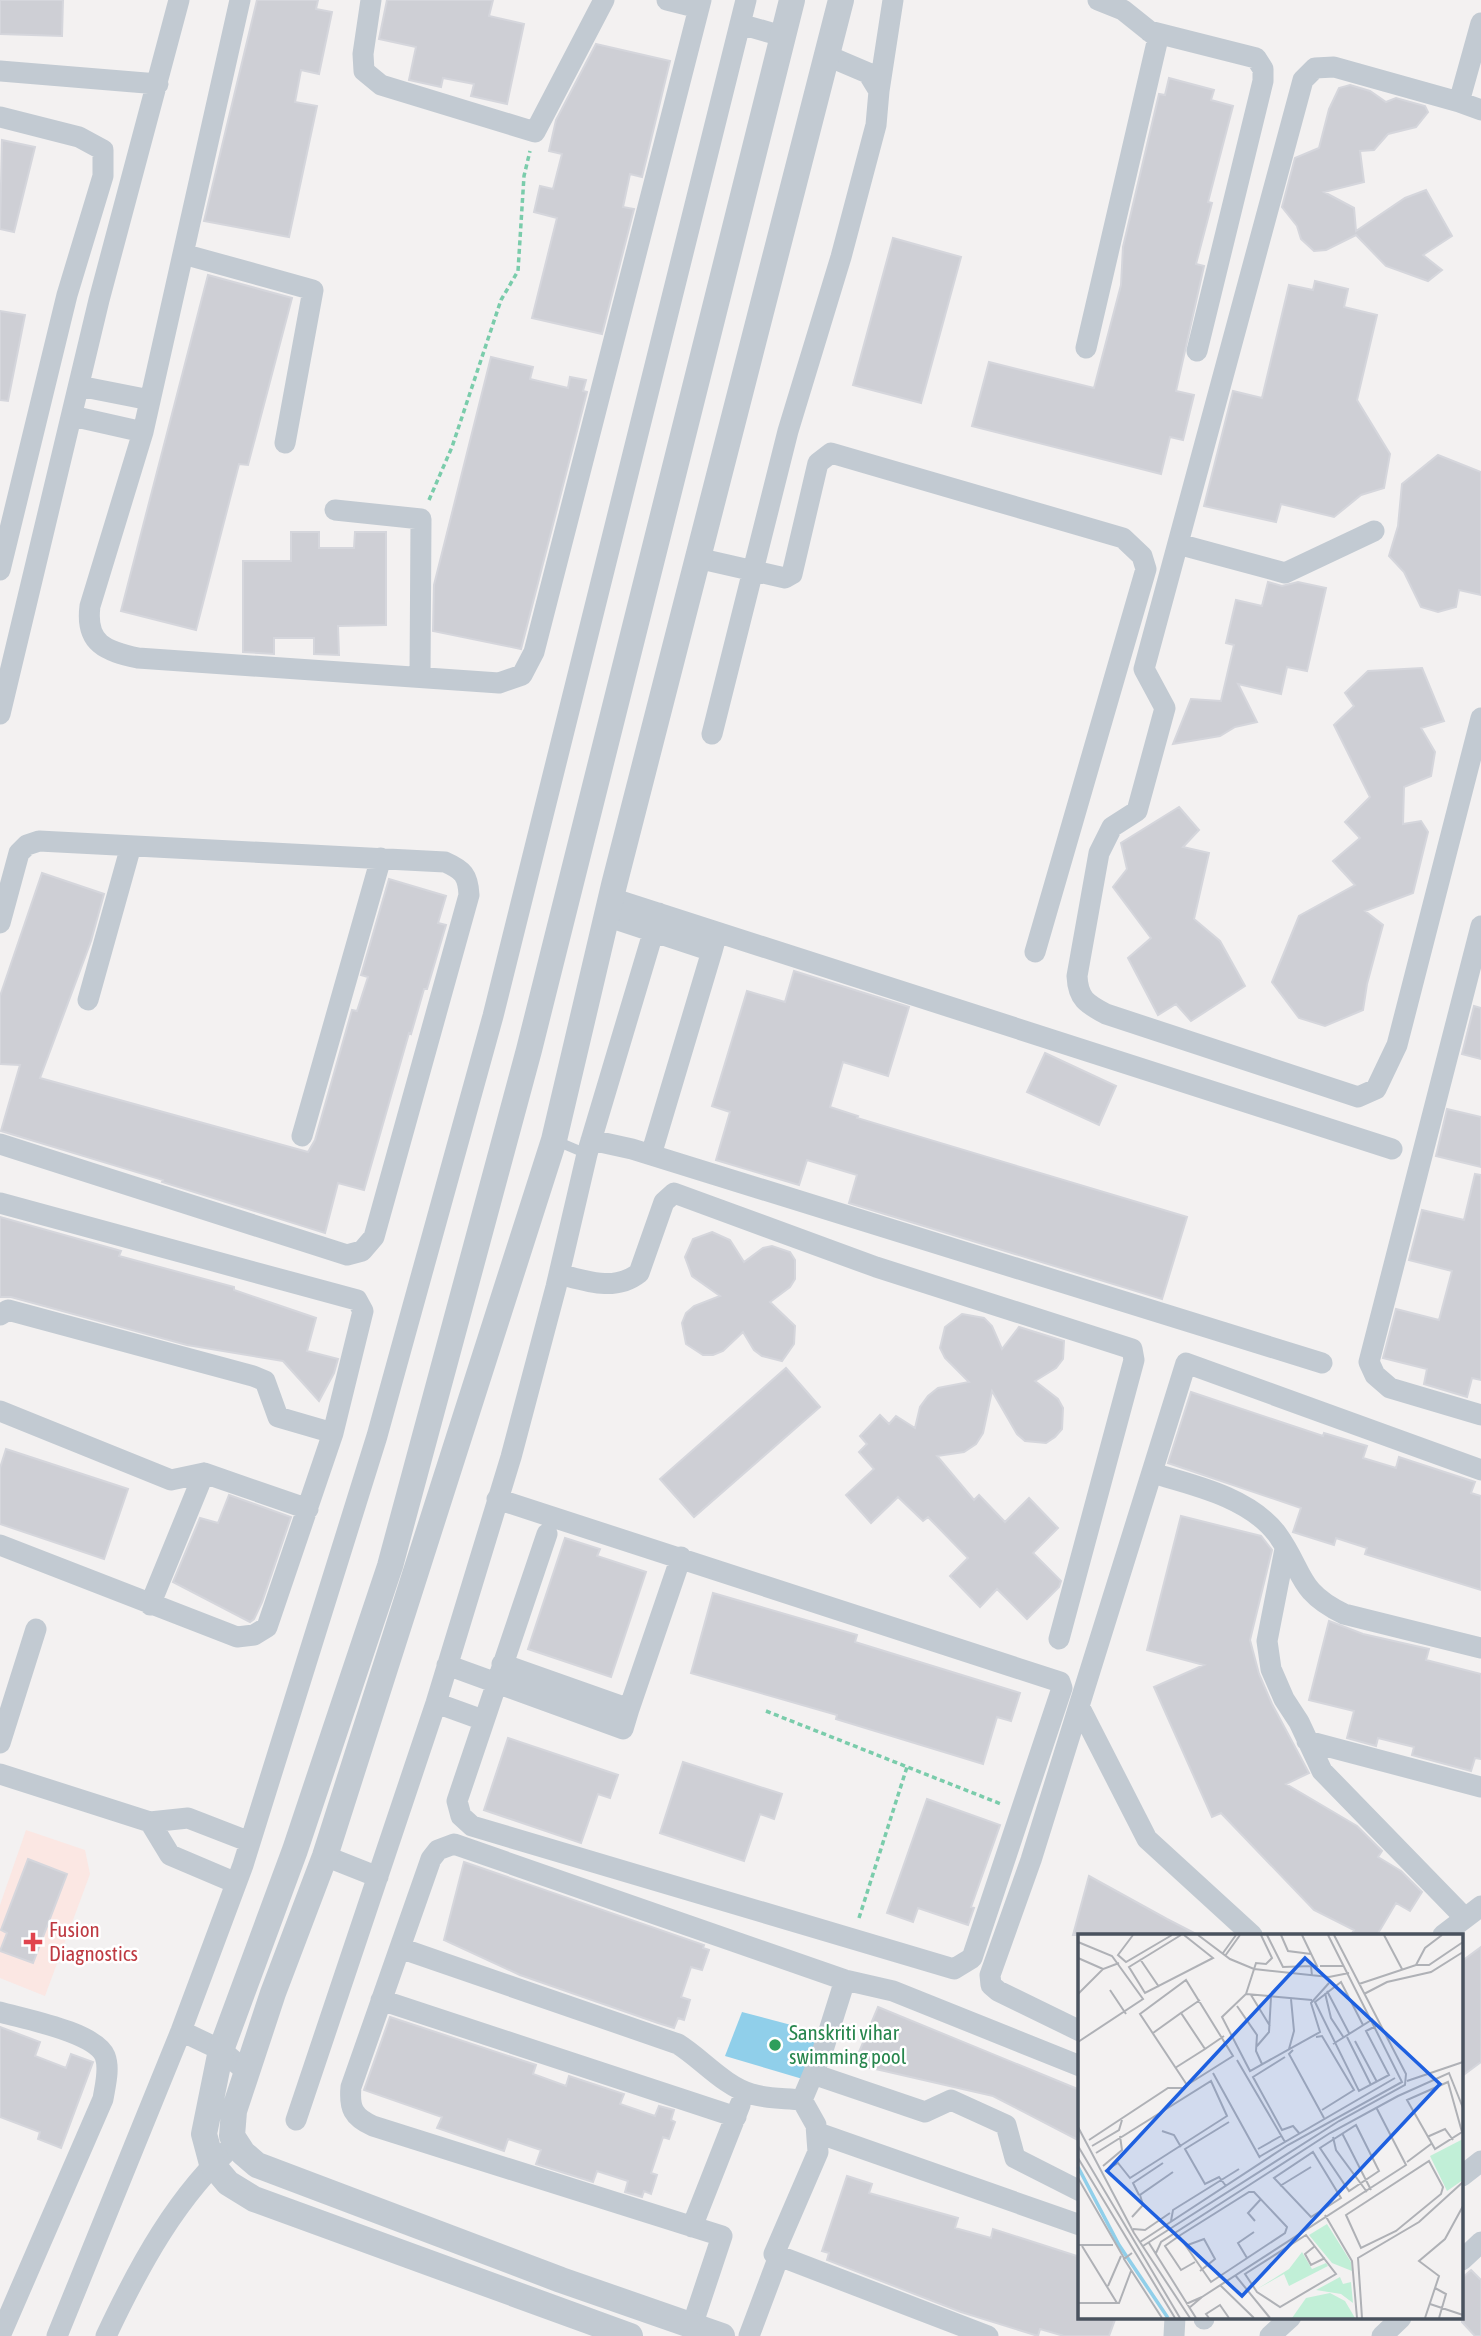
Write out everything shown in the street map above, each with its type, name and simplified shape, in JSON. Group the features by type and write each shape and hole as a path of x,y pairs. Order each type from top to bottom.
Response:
{"street":[{"path":"0,714 79,386 179,0"},
{"path":"240,0 143,432 90,606 88,623 97,642 111,652 138,658 499,682 522,674 534,652 700,4 667,0"},
{"path":"371,0 363,54 364,71 381,85 535,132 604,0"},
{"path":"57,2336 181,2031 236,1883 377,1436 493,1016 746,0"},
{"path":"630,2336 254,2199 228,2183 212,2164 204,2134 221,2049 296,1850 390,1566 533,1036 792,0"},
{"path":"722,2336 561,2280 257,2165 232,2136 234,2111 273,1993 325,1856 554,1140 608,907 841,0"},
{"path":"712,734 788,431 841,257 876,125 893,0"},
{"path":"1086,348 1158,38 1125,5 1098,0"},
{"path":"1459,102 1481,23"},
{"path":"740,24 782,36"},
{"path":"1149,31 1256,58 1263,69 1263,81 1197,351"},
{"path":"828,56 867,73 879,90"},
{"path":"1481,110 1334,67 1315,68 1303,80 1144,669 1165,708 1137,811 1112,827 1099,853 1077,976 1078,991 1085,1003 1106,1014 1358,1097 1377,1089 1396,1045 1481,718"},
{"path":"0,71 158,84"},
{"path":"0,117 79,137 103,150 103,176 66,295 0,570"},
{"path":"183,254 313,290 285,443"},
{"path":"79,386 150,400"},
{"path":"36,423 68,433 143,432"},
{"path":"31,446 68,433"},
{"path":"697,558 785,578 792,574 818,463 831,453 1123,538 1142,556 1146,569 1035,952"},
{"path":"335,510 421,519 420,677"},
{"path":"1178,544 1285,573 1374,531"},
{"path":"0,923 19,853 27,845 39,841 445,862 463,870 468,881 469,895 374,1237 362,1251 347,1255 0,1144"},
{"path":"88,1000 131,846"},
{"path":"302,1136 381,858"},
{"path":"608,907 958,1012 1392,1149"},
{"path":"296,2120 436,1703 512,1457 589,1147 657,922"},
{"path":"1480,935 1369,1362 1375,1375 1390,1388 1481,1415"},
{"path":"650,1155 715,941"},
{"path":"589,1147 650,1155 1322,1363"},
{"path":"559,1274 600,1284 633,1278 639,1273 664,1202 674,1193 876,1267 1132,1349 1134,1360 1059,1639"},
{"path":"0,1203 358,1300 363,1311 362,1324 333,1433 267,1627 254,1635 237,1637 0,1545"},
{"path":"0,1315 8,1310 253,1376 265,1381 278,1417 333,1433"},
{"path":"1078,2030 998,1990 991,1985 990,1975 1031,1860 1186,1363 1481,1470"},
{"path":"0,1411 171,1480 204,1473 308,1509"},
{"path":"150,1605 204,1473"},
{"path":"1152,1473 1197,1487 1247,1508 1270,1527 1311,1594 1326,1605 1344,1614 1481,1648"},
{"path":"497,1499 1060,1682 1062,1688 1023,1813 972,1958 964,1966 954,1969 472,1826 461,1816 457,1801 547,1534"},
{"path":"1285,1549 1267,1640 1271,1669 1322,1771 1473,1912 1444,1934"},
{"path":"447,1665 499,1674 623,1729 681,1557"},
{"path":"0,1743 36,1629"},
{"path":"436,1703 483,1720"},
{"path":"1079,1706 1147,1839 1251,1934"},
{"path":"1307,1741 1481,1787"},
{"path":"0,1774 150,1822 188,1818 250,1842"},
{"path":"150,1822 170,1855 236,1883"},
{"path":"692,2326 722,2236 358,2119 349,2105 351,2087 431,1859 438,1850 454,1844 845,1980 893,1991 1078,2065"},
{"path":"325,1856 378,1877"},
{"path":"400,1948 677,2044 746,2091 802,2100"},
{"path":"845,1980 802,2100 818,2133 818,2152 774,2254 988,2336"},
{"path":"382,2000 736,2117"},
{"path":"0,2012 86,2038 104,2054 107,2073 103,2099 0,2336"},
{"path":"181,2031 221,2049 247,2072"},
{"path":"813,2074 925,2112 951,2100 998,2120 1006,2125 1015,2158 1078,2189"},
{"path":"692,2227 746,2091"},
{"path":"818,2133 1078,2224"},
{"path":"106,2336 154,2243 212,2164 236,2143"},
{"path":"1464,2174 1481,2161"},
{"path":"1464,2258 1481,2242"},
{"path":"750,2336 779,2256"},
{"path":"1174,2336 1175,2318"},
{"path":"1382,2336 1400,2318"}],"lane":[{"path":"554,1140 589,1147"}],"path":[{"path":"421,519 452,447 501,300 518,271 524,176 535,132"},
{"path":"766,1711 1023,1813"},
{"path":"852,1939 907,1767"}],"shaded area":[{"name":"Fusion Diagnostics","path":"26,1830 85,1850 90,1874 45,1996 0,1978 0,1905"}],"water":[{"name":"Sanskriti vihar swimming pool","path":"742,2012 825,2034 806,2080 725,2056"}],"building":[{"path":"0,0 63,0 62,36 0,34"},
{"path":"257,0 318,0 316,9 332,12 319,74 301,70 295,102 317,106 289,237 204,221"},
{"path":"387,0 493,0 489,16 524,24 507,104 471,96 474,84 443,78 441,87 409,80 416,47 379,39"},
{"path":"596,44 670,61 642,177 630,174 623,207 634,209 602,334 532,318 557,218 534,212 540,186 553,189 562,154 549,151 556,120"},
{"path":"1169,78 1214,90 1211,100 1233,106 1208,202 1212,203 1196,264 1204,266 1176,391 1194,395 1183,440 1170,437 1161,474 972,426 989,362 1094,388 1121,285 1123,247 1159,94 1165,95"},
{"path":"1350,85 1370,91 1386,102 1396,98 1425,106 1428,112 1416,127 1388,134 1374,150 1360,151 1364,182 1324,192 1354,208 1356,231 1405,198 1426,190 1452,236 1423,255 1442,270 1428,281 1386,266 1356,235 1326,250 1314,251 1301,239 1297,226 1282,207 1295,158 1319,148 1329,109 1339,88"},
{"path":"2,140 35,147 14,232 0,229"},
{"path":"893,238 961,257 921,403 853,385"},
{"path":"208,275 292,298 248,465 239,464 196,630 121,611"},
{"path":"1315,281 1348,289 1344,307 1377,315 1357,400 1390,454 1384,488 1361,495 1334,517 1281,504 1276,522 1204,506 1233,391 1262,398 1289,285 1313,290"},
{"path":"0,311 25,315 8,401 0,400"},
{"path":"491,357 533,367 530,379 568,388 570,377 586,380 583,391 587,392 521,649 433,631 434,585"},
{"path":"1438,455 1481,472 1481,595 1459,590 1456,607 1438,612 1421,607 1404,572 1389,556 1398,526 1402,484"},
{"path":"291,532 319,532 319,548 354,548 355,532 386,532 386,625 338,626 339,655 314,654 314,638 274,638 274,654 243,652 243,561 291,561"},
{"path":"1268,582 1282,586 1298,582 1326,588 1307,671 1287,667 1281,694 1238,684 1257,722 1235,727 1220,736 1173,744 1191,699 1221,701 1234,645 1226,643 1236,600 1262,606"},
{"path":"1422,668 1444,721 1421,728 1435,752 1431,776 1404,787 1403,824 1421,821 1428,832 1413,893 1365,911 1383,925 1363,1010 1325,1026 1299,1018 1272,982 1299,916 1355,885 1333,861 1360,838 1345,822 1370,797 1334,725 1354,706 1345,693 1368,671"},
{"path":"1179,807 1199,830 1183,847 1209,853 1194,919 1220,941 1245,986 1191,1021 1176,1004 1158,1015 1128,958 1151,938 1113,887 1127,869 1121,843"},
{"path":"42,873 104,894 91,941 40,1078 308,1152 315,1140 352,1010 357,1011 368,977 361,975 389,879 446,896 438,923 446,925 427,989 424,989 411,1034 409,1033 364,1190 338,1183 325,1233 1,1131 20,1065 0,1064 0,996"},
{"path":"794,971 909,1007 888,1076 843,1062 830,1107 858,1116 857,1118 1187,1217 1162,1299 849,1203 857,1175 807,1160 799,1185 716,1160 730,1112 712,1106 747,991 785,1002"},
{"path":"1474,1006 1481,1008 1481,1059 1462,1054"},
{"path":"1045,1053 1116,1086 1099,1125 1027,1092"},
{"path":"1447,1109 1481,1117 1481,1167 1436,1156"},
{"path":"1475,1174 1481,1175 1481,1380 1472,1378 1467,1397 1424,1384 1427,1369 1383,1358 1396,1309 1439,1320 1452,1271 1409,1260 1422,1210 1464,1220"},
{"path":"0,1217 121,1251 119,1256 234,1287 234,1290 316,1318 307,1351 338,1359 334,1373 319,1401 283,1361 187,1345 11,1297 0,1297"},
{"path":"712,1232 730,1240 744,1262 763,1248 772,1246 790,1252 795,1260 795,1279 790,1287 770,1302 795,1326 794,1344 782,1361 762,1356 754,1350 743,1332 723,1351 713,1355 703,1355 686,1344 682,1323 686,1313 694,1306 720,1296 692,1276 685,1257 693,1239"},
{"path":"962,1314 984,1318 992,1326 1002,1349 1019,1327 1064,1341 1063,1359 1056,1368 1035,1381 1058,1399 1063,1408 1062,1429 1055,1437 1046,1443 1025,1441 1017,1434 992,1391 983,1433 976,1444 964,1452 937,1456 974,1500 979,1495 1005,1522 1029,1498 1058,1528 1033,1553 1061,1581 1059,1587 1027,1619 997,1589 980,1607 950,1576 968,1558 928,1517 923,1521 898,1497 871,1523 846,1495 874,1469 859,1452 867,1444 860,1436 880,1415 889,1424 896,1416 915,1428 920,1407 928,1396 938,1388 969,1382 945,1358 940,1348 945,1327"},
{"path":"786,1368 820,1407 694,1517 660,1479"},
{"path":"1191,1392 1323,1436 1324,1433 1367,1446 1363,1458 1396,1468 1399,1457 1475,1482 1471,1493 1481,1496 1481,1590 1365,1554 1367,1548 1336,1538 1334,1545 1293,1532 1301,1508 1168,1463"},
{"path":"6,1449 128,1489 104,1559 0,1524 0,1468"},
{"path":"229,1495 291,1517 262,1602 250,1622 173,1582 200,1518 218,1523"},
{"path":"1181,1516 1261,1536 1272,1550 1250,1640 1259,1674 1272,1704 1309,1773 1286,1784 1357,1826 1382,1851 1378,1857 1401,1871 1422,1892 1410,1911 1396,1903 1378,1934 1352,1934 1354,1930 1314,1910 1221,1813 1212,1817 1154,1687 1204,1665 1147,1650"},
{"path":"565,1538 600,1549 597,1556 646,1572 611,1677 528,1649"},
{"path":"713,1593 857,1635 855,1642 1020,1693 1011,1721 997,1717 983,1764 836,1719 837,1715 691,1673"},
{"path":"1329,1621 1363,1634 1429,1649 1426,1660 1481,1674 1481,1759 1475,1758 1471,1771 1412,1755 1414,1747 1378,1738 1376,1746 1347,1738 1354,1711 1309,1700"},
{"path":"508,1738 618,1775 610,1798 598,1794 581,1843 484,1810"},
{"path":"683,1762 782,1794 774,1819 760,1814 744,1861 660,1833"},
{"path":"927,1799 1000,1825 971,1907 974,1908 968,1925 918,1908 913,1922 887,1913"},
{"path":"28,1859 67,1874 33,1963 0,1951 7,1933 1,1930"},
{"path":"464,1862 704,1945 703,1948 709,1950 702,1970 691,1967 681,1997 690,2000 684,2020 678,2018 674,2028 658,2023 520,1975 444,1940"},
{"path":"1089,1876 1196,1934 1078,1934 1073,1935"},
{"path":"1481,1947 1481,2062 1464,2075 1464,1960"},
{"path":"878,2007 1078,2089 1078,2140 993,2096 854,2064"},
{"path":"390,2017 536,2065 533,2074 566,2086 569,2076 624,2094 620,2104 655,2116 659,2106 674,2110 671,2120 675,2122 669,2139 663,2137 651,2173 657,2175 651,2194 644,2191 642,2197 625,2192 628,2181 597,2171 593,2182 536,2164 541,2150 508,2139 504,2151 437,2128 442,2117 364,2090"},
{"path":"0,2027 40,2042 35,2056 66,2068 71,2054 93,2062 61,2148 38,2139 40,2132 0,2117"},
{"path":"847,2176 872,2184 869,2193 958,2218 955,2228 991,2238 993,2229 1078,2256 1078,2318 1116,2318 1109,2336 1064,2336 1040,2329 1038,2336 961,2312 827,2260 829,2253 822,2251"},
{"path":"1471,2270 1481,2280 1481,2336 1475,2336 1462,2322 1464,2276"}],"place":[{"name":"Fusion Diagnostics","path":"33,1942"},
{"name":"Sanskriti vihar swimming pool","path":"775,2045"}]}
